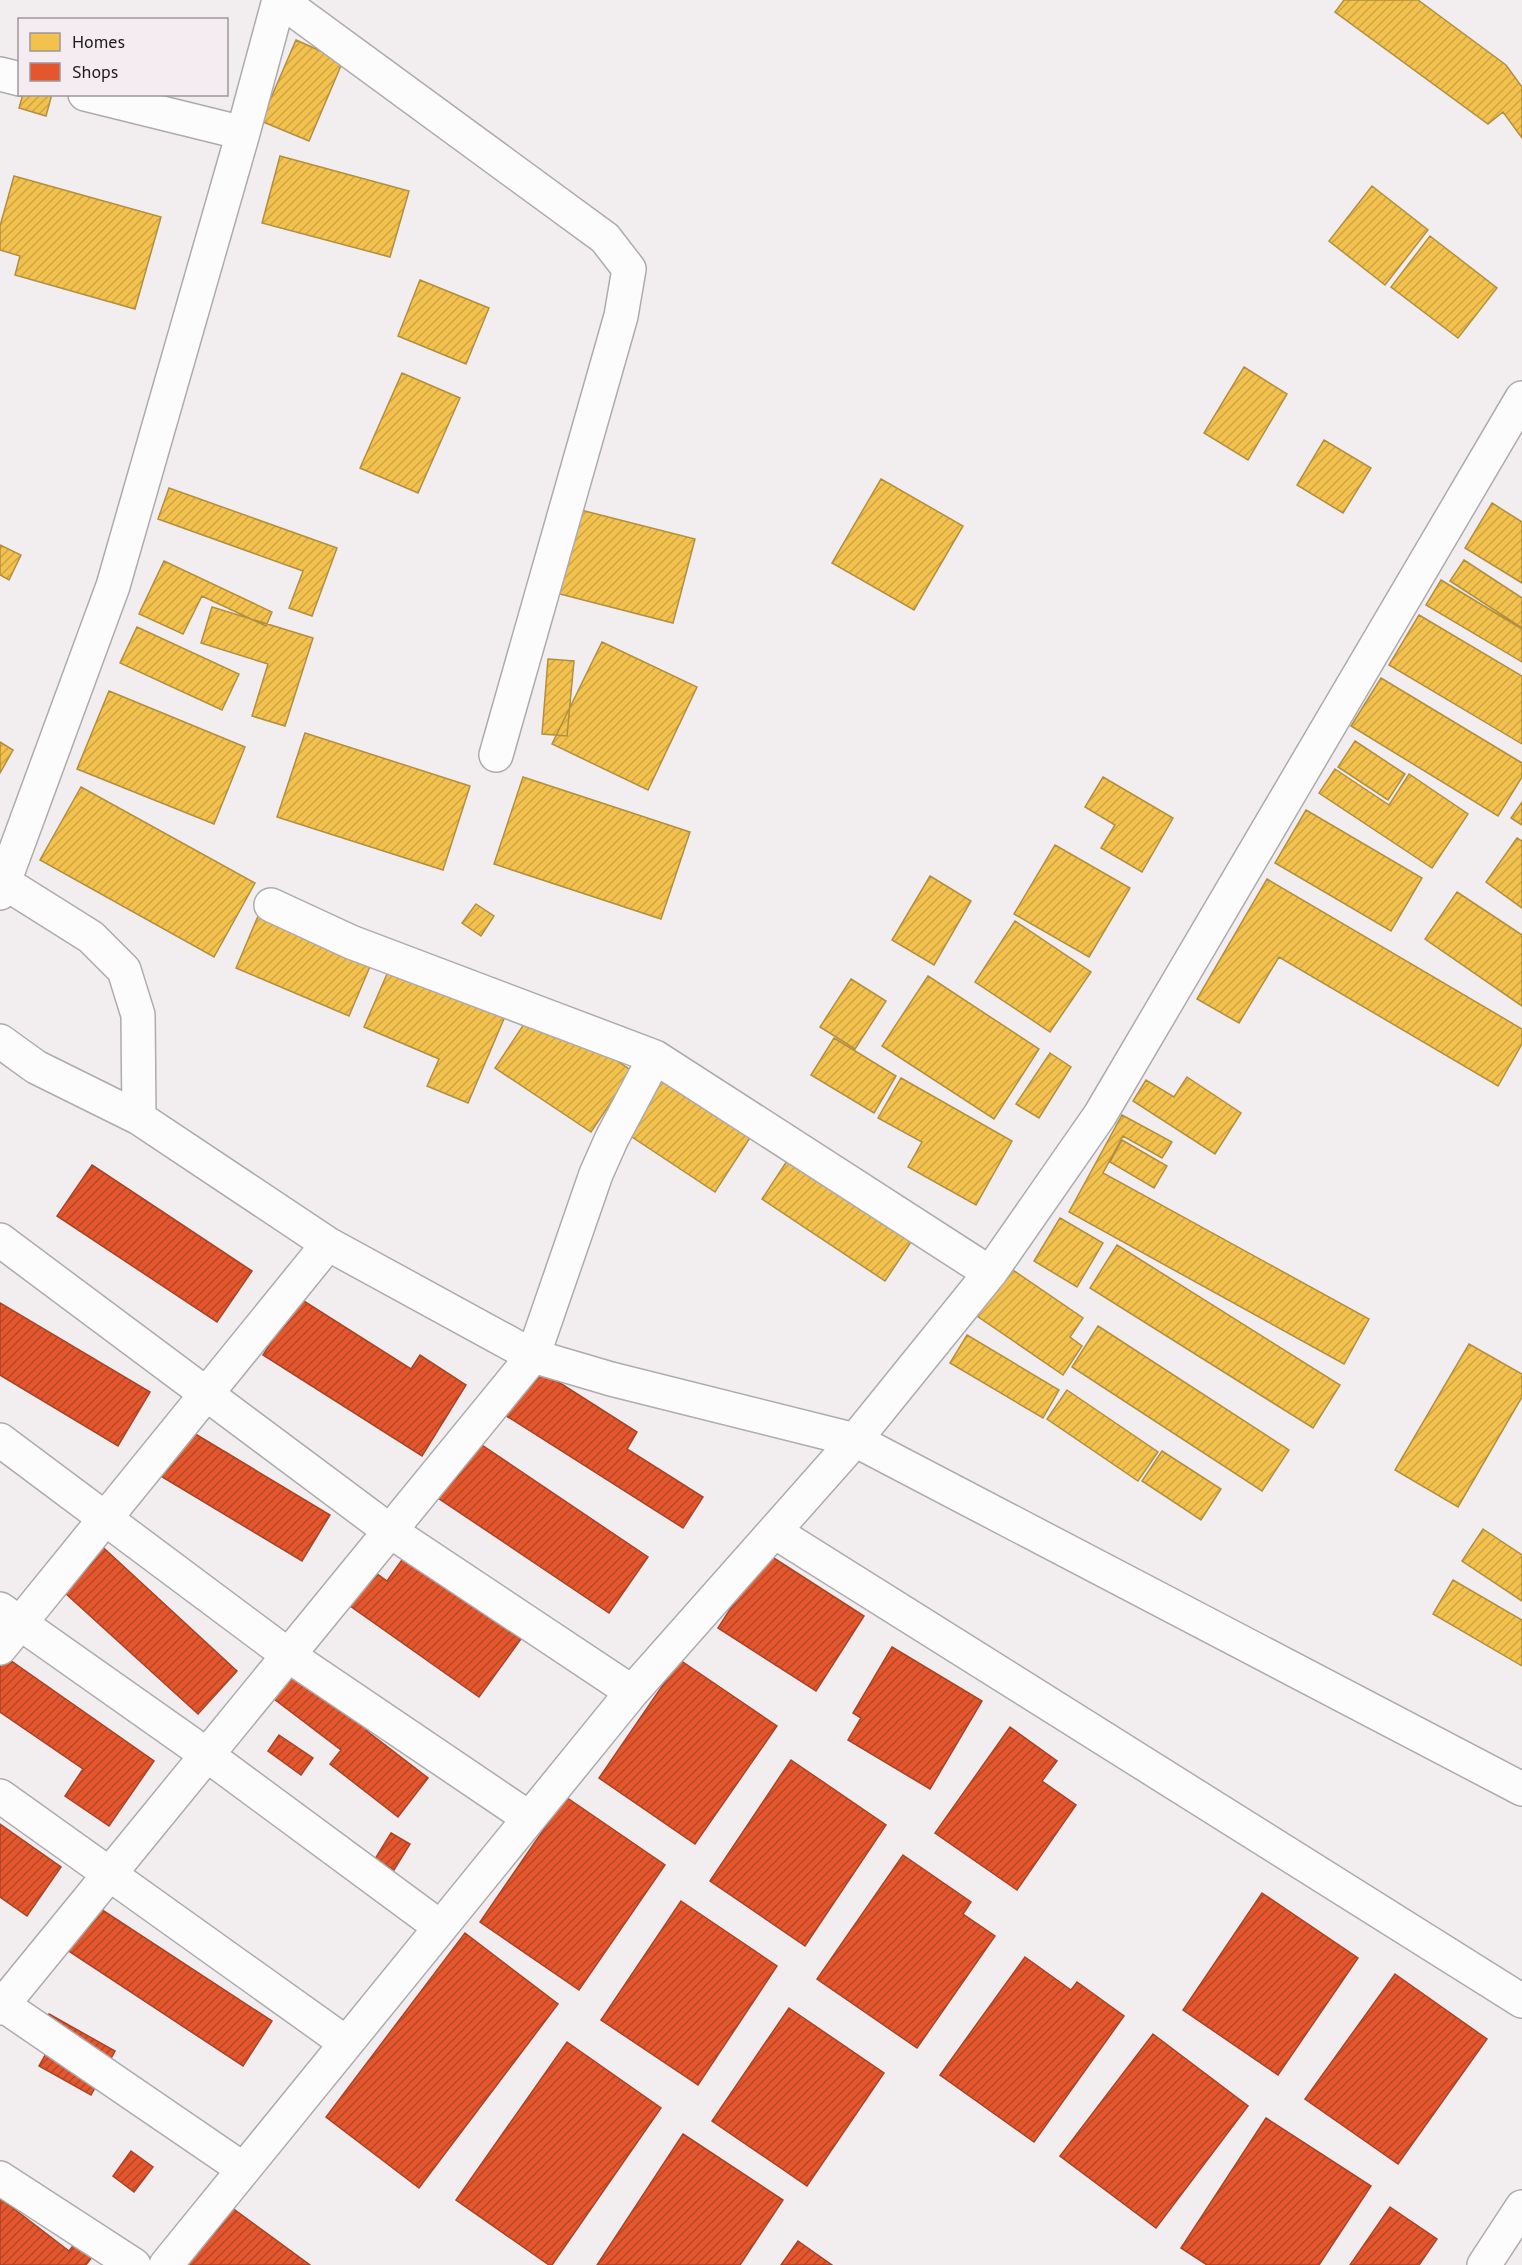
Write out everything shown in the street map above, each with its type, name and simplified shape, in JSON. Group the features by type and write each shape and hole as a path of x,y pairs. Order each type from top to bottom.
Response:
{"street":[{"path":"139,1118 138,1015 124,970 91,937 2,888 113,586 279,0 605,238 629,269 621,316 496,755"},
{"path":"0,74 18,78"},
{"path":"93,96 243,133"},
{"path":"166,2265 632,1692 855,1440 990,1273 1100,1115 1522,399"},
{"path":"271,905 351,942 655,1057 990,1273"},
{"path":"0,1041 36,1067 139,1118 328,1244 533,1356 611,1379 855,1440 1522,1789"},
{"path":"243,2169 1,2006 533,1356 596,1174 612,1138 655,1057"},
{"path":"0,1240 390,1531 632,1692"},
{"path":"0,1648 10,1616 106,1517 328,1244"},
{"path":"0,1440 288,1655 529,1818"},
{"path":"775,1532 1522,2001"},
{"path":"10,1616 207,1755 440,1927"},
{"path":"0,1796 346,2043"},
{"path":"0,2178 134,2265"},
{"path":"1485,2265 1522,2207"}],"building: Homes":[{"path":"1344,0 1418,0 1506,65 1522,87 1522,138 1503,112 1488,124 1335,12"},
{"path":"296,40 343,61 309,141 261,121"},
{"path":"22,96 51,96 46,116 19,108"},
{"path":"280,156 409,191 390,257 262,223"},
{"path":"14,176 161,217 135,309 15,275 20,256 0,250 0,226"},
{"path":"1372,186 1428,230 1385,285 1329,241"},
{"path":"1430,236 1497,288 1458,338 1391,287"},
{"path":"420,280 489,308 466,364 398,336"},
{"path":"1244,367 1287,394 1248,460 1204,433"},
{"path":"402,373 460,398 418,493 360,468"},
{"path":"1324,440 1371,468 1343,513 1297,485"},
{"path":"881,479 963,526 914,610 832,563"},
{"path":"169,488 337,548 312,616 289,608 303,571 158,519"},
{"path":"1492,503 1522,522 1522,583 1465,548"},
{"path":"573,508 695,539 673,623 552,592"},
{"path":"0,545 21,555 9,580 0,575"},
{"path":"1464,560 1522,598 1522,628 1450,581"},
{"path":"164,561 272,612 266,626 202,596 183,634 139,614"},
{"path":"1441,580 1522,629 1522,662 1426,605"},
{"path":"212,607 313,638 285,726 252,716 268,664 201,643"},
{"path":"1419,615 1522,676 1522,744 1389,665"},
{"path":"137,627 239,674 222,710 120,663"},
{"path":"602,642 697,687 648,790 552,744"},
{"path":"548,659 574,661 567,736 542,734"},
{"path":"1381,678 1522,763 1522,777 1498,816 1351,726"},
{"path":"109,691 245,747 214,824 77,769"},
{"path":"305,733 470,786 443,870 277,817"},
{"path":"1355,741 1405,774 1388,800 1338,767"},
{"path":"0,742 13,750 0,773"},
{"path":"1335,769 1389,805 1409,774 1468,814 1432,868 1319,793"},
{"path":"523,777 690,832 661,919 494,864"},
{"path":"1103,777 1173,818 1142,872 1101,848 1115,825 1085,807"},
{"path":"81,787 255,883 214,957 40,860"},
{"path":"1522,802 1522,825 1511,818"},
{"path":"1306,810 1422,878 1391,931 1275,863"},
{"path":"1517,838 1522,841 1522,908 1486,882"},
{"path":"1055,845 1130,888 1089,957 1014,914"},
{"path":"930,876 971,901 934,965 892,940"},
{"path":"1267,879 1522,1029 1522,1044 1498,1086 1279,957 1239,1023 1197,999"},
{"path":"1457,892 1522,935 1522,1006 1425,939"},
{"path":"267,895 380,943 349,1016 236,968"},
{"path":"476,904 494,916 481,936 462,923"},
{"path":"1015,921 1091,972 1050,1032 975,982"},
{"path":"397,951 512,1000 468,1103 427,1086 439,1059 364,1027"},
{"path":"928,976 1039,1049 994,1119 882,1046"},
{"path":"851,979 886,1001 855,1049 820,1027"},
{"path":"536,1006 632,1071 591,1132 495,1068"},
{"path":"834,1038 896,1076 874,1113 811,1075"},
{"path":"1050,1053 1071,1067 1039,1118 1016,1104"},
{"path":"660,1067 755,1130 715,1192 620,1129"},
{"path":"1187,1077 1241,1113 1215,1154 1133,1101 1146,1080 1174,1097"},
{"path":"901,1078 1012,1141 976,1205 908,1167 922,1142 878,1118"},
{"path":"1122,1115 1172,1142 1162,1158 1123,1136 1103,1173 1369,1319 1344,1364 1069,1212"},
{"path":"804,1135 927,1218 885,1281 762,1199"},
{"path":"1122,1140 1167,1166 1154,1188 1110,1162"},
{"path":"1060,1218 1103,1243 1077,1287 1034,1261"},
{"path":"1117,1245 1340,1385 1313,1428 1090,1288"},
{"path":"1010,1268 1083,1318 1070,1337 1082,1346 1063,1375 977,1316"},
{"path":"1098,1326 1289,1450 1262,1491 1072,1367"},
{"path":"967,1335 1059,1390 1043,1418 950,1363"},
{"path":"1469,1344 1522,1374 1522,1397 1458,1507 1395,1470"},
{"path":"1067,1390 1158,1452 1138,1481 1047,1419"},
{"path":"1162,1451 1221,1489 1201,1520 1142,1481"},
{"path":"1483,1529 1522,1555 1522,1601 1462,1561"},
{"path":"1453,1580 1522,1620 1522,1666 1433,1614"}],"building: Shops":[{"path":"92,1165 252,1271 217,1322 57,1216"},
{"path":"299,1298 411,1369 420,1355 466,1385 422,1456 263,1355"},
{"path":"0,1303 150,1392 118,1446 0,1375"},
{"path":"527,1362 637,1432 627,1449 703,1497 683,1528 497,1410"},
{"path":"187,1429 330,1515 302,1561 159,1475"},
{"path":"467,1435 648,1557 609,1613 429,1492"},
{"path":"94,1539 237,1671 198,1714 54,1583"},
{"path":"766,1553 864,1616 816,1691 718,1628"},
{"path":"404,1557 521,1639 479,1697 336,1596 361,1562 387,1581"},
{"path":"892,1647 982,1701 930,1789 848,1740 861,1718 853,1713"},
{"path":"290,1650 378,1717 367,1731 428,1778 398,1817 330,1764 341,1750 261,1689"},
{"path":"0,1653 154,1761 109,1826 65,1796 83,1769 0,1712"},
{"path":"680,1660 777,1726 695,1844 599,1778"},
{"path":"1010,1727 1057,1761 1042,1781 1076,1805 1017,1890 935,1833"},
{"path":"279,1735 313,1758 301,1775 268,1751"},
{"path":"791,1760 886,1825 805,1946 710,1881"},
{"path":"566,1797 665,1865 579,1990 480,1922"},
{"path":"0,1824 61,1867 27,1916 0,1897"},
{"path":"391,1833 410,1844 394,1870 375,1859"},
{"path":"903,1855 971,1902 963,1914 995,1936 917,2048 817,1979"},
{"path":"1262,1893 1358,1958 1278,2075 1183,2010"},
{"path":"87,1900 272,2021 243,2066 58,1944"},
{"path":"681,1901 777,1966 698,2085 601,2020"},
{"path":"465,1933 558,2004 419,2188 326,2117"},
{"path":"1025,1957 1071,1990 1077,1982 1124,2016 1034,2142 940,2075"},
{"path":"1395,1974 1487,2039 1398,2164 1305,2099"},
{"path":"789,2008 884,2073 807,2186 712,2121"},
{"path":"49,2014 115,2051 91,2095 39,2066 53,2041 39,2033"},
{"path":"1153,2034 1248,2106 1156,2228 1060,2156"},
{"path":"567,2042 661,2108 552,2265 549,2265 456,2200"},
{"path":"1266,2118 1371,2186 1319,2265 1207,2265 1181,2248"},
{"path":"683,2134 783,2200 740,2265 597,2265"},
{"path":"131,2151 153,2167 134,2192 113,2176"},
{"path":"0,2198 69,2251 91,2222 108,2236 86,2265 0,2265"},
{"path":"231,2207 310,2265 188,2265"},
{"path":"1390,2207 1437,2239 1419,2265 1350,2265"},
{"path":"798,2241 832,2265 781,2265"}]}
